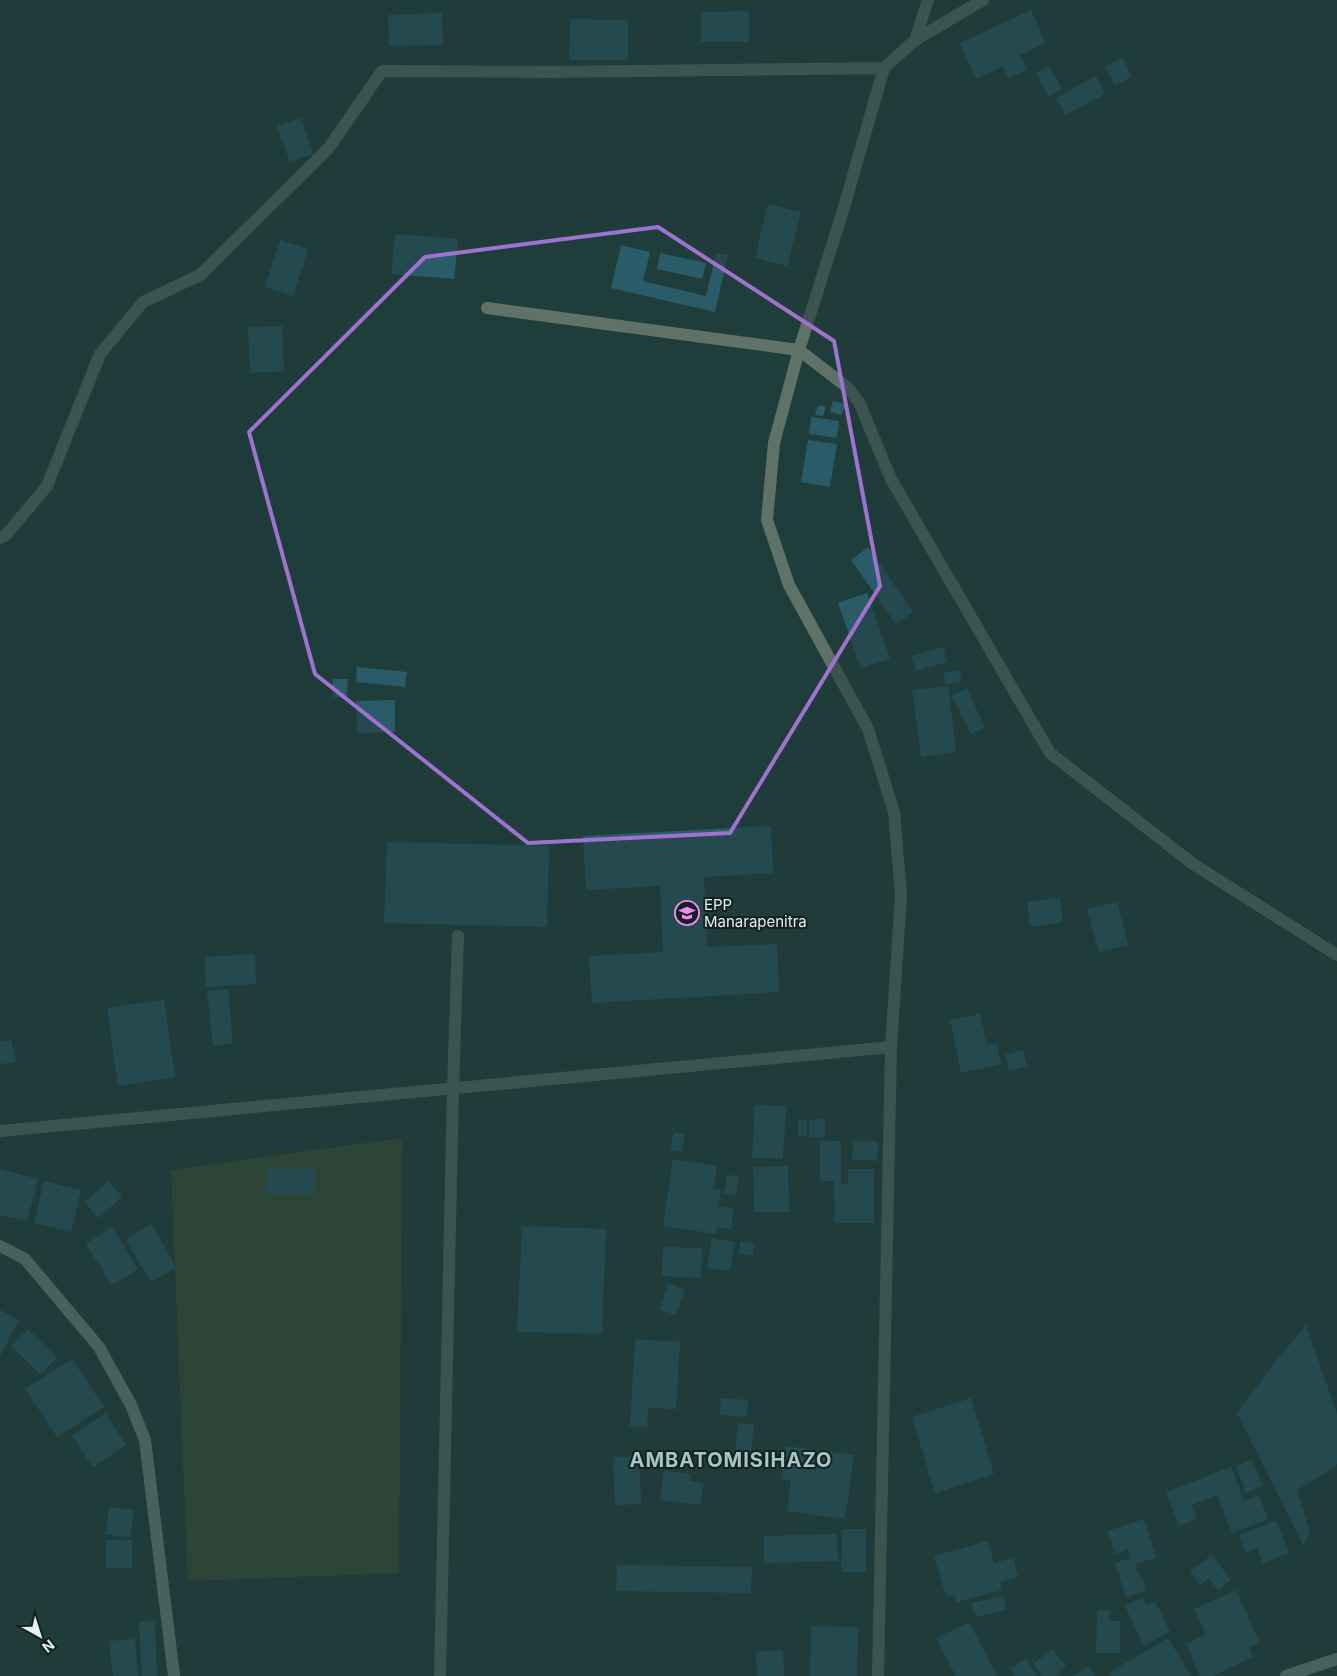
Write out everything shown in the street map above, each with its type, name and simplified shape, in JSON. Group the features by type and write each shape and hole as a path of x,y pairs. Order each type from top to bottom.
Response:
{"main road":[{"path":"0,1246 25,1259 99,1347 135,1414 145,1440 174,1676"},
{"path":"1286,1676 1337,1659"}],"street":[{"path":"916,40 928,0"},
{"path":"878,1676 891,1047 901,895 894,812 868,729 789,585 767,520 774,443 799,350 842,214 884,68 916,40 983,0"},
{"path":"0,538 6,536 47,486 100,354 143,302 200,275 328,149 382,71 552,72 884,68"},
{"path":"487,308 799,350 847,387 858,402 891,479 1050,753 1193,864 1337,955"},
{"path":"440,1676 458,936"},
{"path":"0,1131 453,1090 891,1047"}],"highlighted area":[{"path":"658,227 834,341 880,586 730,833 528,843 315,674 249,432 425,257"}],"green space":[{"path":"402,1138 399,1573 188,1581 171,1170"}],"building":[{"path":"1031,10 1046,43 1020,55 1027,70 1008,78 1003,66 976,79 960,43"},
{"path":"749,11 749,42 701,42 701,12"},
{"path":"442,13 443,45 389,46 388,15"},
{"path":"570,19 628,20 628,60 569,60"},
{"path":"1123,58 1132,77 1114,85 1105,66"},
{"path":"1049,66 1062,89 1048,97 1036,73"},
{"path":"1096,76 1105,94 1065,115 1056,98"},
{"path":"301,118 313,154 290,162 277,126"},
{"path":"768,204 801,212 787,266 755,258"},
{"path":"395,234 458,239 454,279 391,274"},
{"path":"280,240 308,249 293,296 265,287"},
{"path":"621,245 650,252 643,281 706,296 716,253 728,255 715,312 611,288"},
{"path":"660,253 706,263 702,279 657,269"},
{"path":"282,326 284,371 250,373 248,327"},
{"path":"833,401 845,404 842,415 830,412"},
{"path":"818,405 826,407 823,416 815,415"},
{"path":"811,417 839,421 837,438 809,434"},
{"path":"808,440 837,444 830,487 801,482"},
{"path":"868,547 913,612 896,624 851,560"},
{"path":"867,593 890,659 861,668 838,603"},
{"path":"943,647 947,662 916,671 912,656"},
{"path":"357,667 407,672 405,687 356,682"},
{"path":"960,670 961,682 945,684 944,673"},
{"path":"333,679 348,679 347,698 332,697"},
{"path":"948,686 956,752 921,757 912,690"},
{"path":"967,688 985,728 971,734 952,695"},
{"path":"395,700 395,732 357,733 356,701"},
{"path":"771,826 773,873 704,877 707,947 777,944 779,992 592,1003 589,956 663,952 660,886 586,890 583,836"},
{"path":"387,842 549,846 547,927 384,923"},
{"path":"1060,897 1063,922 1030,927 1027,902"},
{"path":"1117,902 1128,945 1099,952 1087,909"},
{"path":"255,954 256,984 206,987 205,957"},
{"path":"228,989 233,1043 213,1046 207,991"},
{"path":"164,1000 175,1077 118,1086 107,1008"},
{"path":"980,1014 987,1045 997,1043 1001,1064 961,1073 950,1020"},
{"path":"11,1040 16,1062 0,1064 0,1042"},
{"path":"1023,1050 1027,1066 1009,1071 1005,1055"},
{"path":"755,1105 786,1106 783,1159 752,1158"},
{"path":"798,1119 807,1120 807,1136 798,1136"},
{"path":"825,1119 825,1137 809,1137 809,1120"},
{"path":"674,1132 685,1135 681,1152 670,1150"},
{"path":"820,1141 841,1141 841,1184 848,1184 848,1169 874,1169 874,1223 835,1223 834,1181 820,1181"},
{"path":"853,1141 878,1142 877,1161 852,1159"},
{"path":"673,1159 717,1166 713,1189 721,1190 718,1206 734,1209 731,1230 717,1227 716,1234 663,1226"},
{"path":"788,1166 789,1212 754,1212 753,1167"},
{"path":"315,1167 315,1194 267,1195 266,1168"},
{"path":"0,1169 38,1179 27,1221 0,1215"},
{"path":"727,1175 739,1176 736,1195 724,1193"},
{"path":"44,1181 81,1190 71,1232 34,1223"},
{"path":"109,1181 122,1197 98,1218 85,1202"},
{"path":"152,1224 176,1268 151,1282 126,1239"},
{"path":"522,1226 606,1229 602,1334 517,1332"},
{"path":"112,1227 138,1269 112,1285 86,1244"},
{"path":"712,1238 735,1242 730,1271 707,1268"},
{"path":"740,1241 754,1243 753,1255 739,1254"},
{"path":"663,1247 702,1248 701,1278 662,1276"},
{"path":"668,1283 685,1289 676,1315 660,1310"},
{"path":"0,1310 19,1320 0,1356"},
{"path":"1306,1325 1337,1414 1337,1463 1335,1467 1297,1490 1310,1532 1304,1546 1237,1413"},
{"path":"28,1329 57,1358 40,1374 11,1346"},
{"path":"635,1339 680,1342 676,1409 648,1408 647,1427 630,1426"},
{"path":"72,1359 104,1407 57,1437 25,1389"},
{"path":"721,1398 748,1400 747,1417 720,1415"},
{"path":"971,1398 994,1474 935,1493 912,1417"},
{"path":"105,1413 126,1445 93,1467 72,1436"},
{"path":"738,1423 754,1425 749,1469 733,1467"},
{"path":"785,1446 854,1455 845,1519 787,1511 791,1480 781,1479"},
{"path":"639,1456 641,1504 615,1505 613,1457"},
{"path":"1252,1460 1263,1486 1246,1493 1236,1466"},
{"path":"1231,1467 1244,1501 1259,1495 1268,1519 1232,1533 1217,1495 1192,1505 1197,1519 1179,1526 1166,1492"},
{"path":"664,1470 691,1474 690,1481 704,1483 700,1505 660,1500"},
{"path":"109,1507 134,1510 130,1538 106,1534"},
{"path":"1144,1519 1156,1558 1135,1564 1139,1577 1142,1576 1146,1591 1126,1597 1115,1563 1130,1558 1128,1550 1115,1554 1108,1531"},
{"path":"1276,1521 1289,1553 1263,1563 1257,1548 1246,1553 1239,1535"},
{"path":"842,1529 866,1529 866,1572 841,1572"},
{"path":"837,1534 838,1561 764,1563 764,1536"},
{"path":"106,1540 132,1540 132,1568 106,1568"},
{"path":"988,1541 994,1563 1013,1558 1018,1577 1000,1582 1002,1590 956,1602 955,1595 946,1597 934,1556"},
{"path":"1212,1555 1231,1580 1218,1590 1209,1578 1200,1585 1190,1571"},
{"path":"617,1565 752,1567 751,1593 616,1591"},
{"path":"1236,1590 1259,1642 1249,1647 1253,1657 1212,1676 1200,1676 1186,1644 1206,1635 1194,1609"},
{"path":"1003,1596 1006,1610 976,1617 972,1603"},
{"path":"1142,1598 1146,1605 1155,1601 1170,1632 1144,1646 1125,1606"},
{"path":"1110,1610 1109,1621 1120,1621 1120,1653 1096,1653 1097,1611"},
{"path":"155,1621 157,1676 142,1676 139,1622"},
{"path":"969,1622 997,1676 956,1676 936,1638"},
{"path":"811,1626 858,1627 857,1676 810,1676"},
{"path":"1168,1638 1191,1676 1112,1676 1110,1672"},
{"path":"135,1639 138,1676 113,1676 109,1641"},
{"path":"1052,1649 1066,1666 1055,1676 1043,1676 1033,1664"},
{"path":"783,1650 784,1676 757,1676 756,1652"},
{"path":"1026,1658 1037,1676 1015,1676 1010,1669"},
{"path":"1089,1666 1095,1676 1073,1676"}],"place":[{"name":"EPP Manarapenitra","path":"687,913"}],"district":[{"name":"AMBATOMISIHAZO","path":"731,1460"}]}
